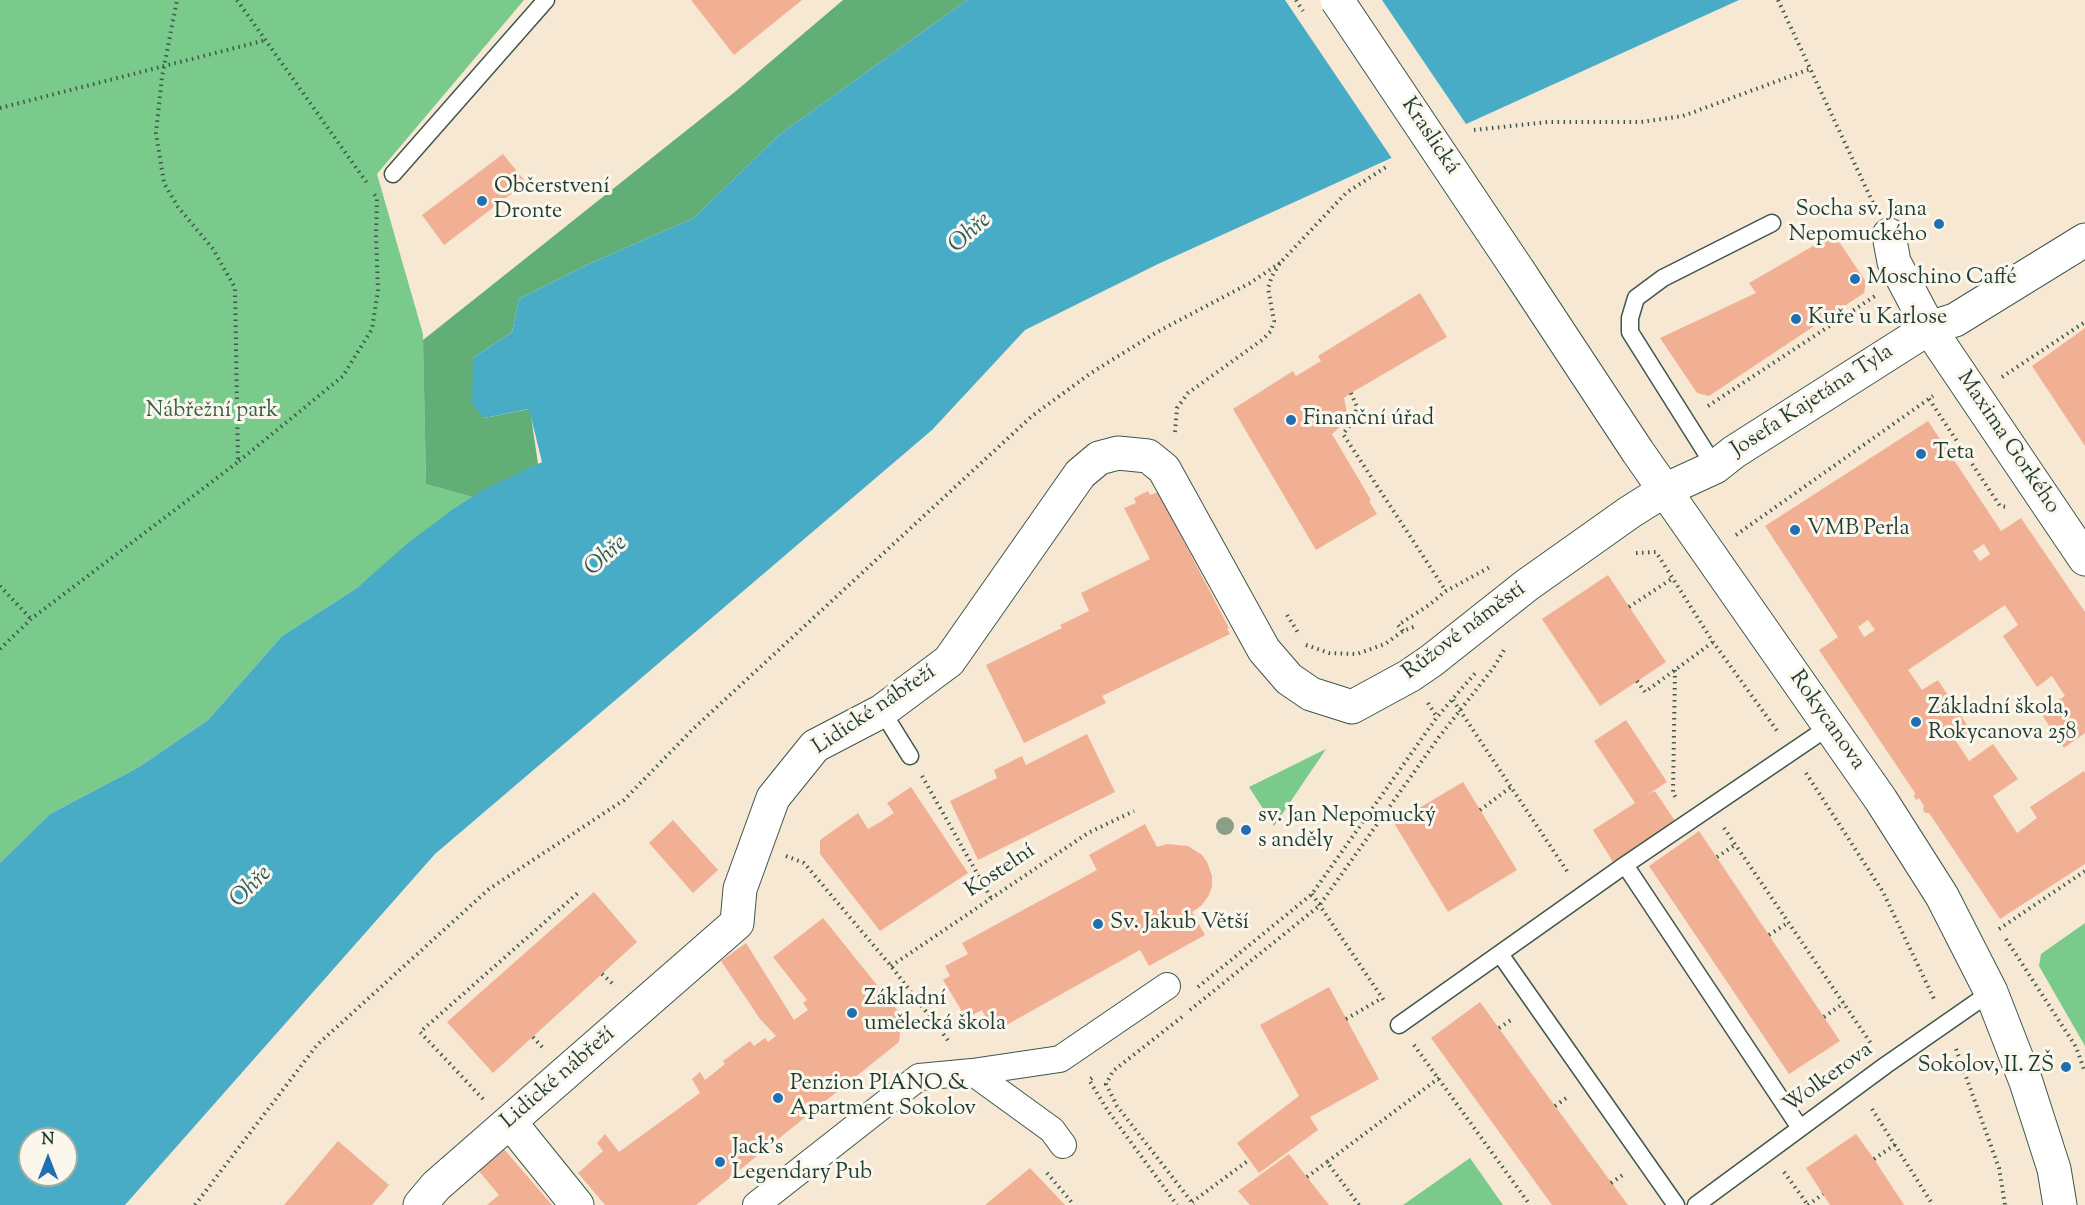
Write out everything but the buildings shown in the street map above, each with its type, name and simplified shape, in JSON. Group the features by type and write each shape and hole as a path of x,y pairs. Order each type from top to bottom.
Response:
{"street":[{"name":"Kraslická","path":"1336,0 1520,273"},
{"name":"Josefa Kajetána Tyla","path":"1665,490 1715,467 1734,452 1929,328 1955,320 2085,240"},
{"name":"Maxima Gorkého","path":"1891,248 1929,328 2085,559"},
{"name":"Rokycanova","path":"1520,273 1665,490 1881,800 1942,896 1991,992 2026,1082 2054,1169 2060,1205"},
{"name":"Lidické nábřeží","path":"420,1205 500,1114 737,923 740,889 773,798 815,746 882,711 949,661 1080,474 1099,458 1118,453 1148,456 1164,470 1264,650"},
{"name":"Růžové náměstí","path":"1264,650 1289,678 1311,694 1352,707 1409,676 1431,661 1527,585 1665,490"},
{"path":"756,1205 919,1077 1060,1059 1167,986"},
{"path":"972,1072 1052,1130 1064,1145"},
{"path":"500,1114 577,1205"}],"lane":[{"path":"393,174 546,0"},
{"path":"1715,467 1630,332 1630,318 1636,298 1663,278 1772,223"},
{"path":"882,711 910,756"},
{"path":"1400,1025 1625,865 1830,726"},
{"path":"1625,865 1800,1128"},
{"path":"1500,954 1676,1205"},
{"name":"Wolkerova","path":"1696,1205 1856,1086 1991,992"}],"path":[{"path":"177,0 162,77 156,133 164,183 178,207 213,249 235,288 238,462"},
{"path":"0,649 31,620 238,462 343,376 372,329 378,291 377,198 237,0"},
{"path":"1685,422 1878,295 1891,248 1778,0"},
{"path":"0,108 266,40"},
{"path":"1474,130 1548,122 1648,122 1683,116 1810,69"},
{"path":"1175,433 1177,408 1188,393 1262,340 1270,331 1274,321 1268,288 1280,263 1346,193 1386,167"},
{"path":"195,1205 317,1045 489,889 624,800 692,730 1032,416 1091,373 1157,332 1250,283 1280,263"},
{"path":"2002,378 2085,322"},
{"path":"1735,535 1962,378"},
{"path":"1351,393 1357,407 1354,420 1343,434 1446,591"},
{"path":"1628,557 1637,552 1656,552 1713,642 1792,752 1883,892 1947,1023 1999,1167 2005,1205"},
{"path":"1629,607 1672,578"},
{"path":"0,585 31,620"},
{"path":"1281,605 1306,645 1329,653 1357,654 1385,644 1402,631"},
{"path":"1637,681 1645,692 1713,642"},
{"path":"1249,1160 1193,1203 1117,1106 1106,1084 1113,1071 1319,906 1460,710 1494,667 1505,648"},
{"path":"1194,991 1311,894 1437,717 1479,670"},
{"path":"1675,670 1673,793 1690,821"},
{"path":"1453,700 1583,895"},
{"path":"910,756 992,898"},
{"path":"1480,810 1511,787"},
{"path":"1710,808 1886,1065"},
{"name":"Kostelní","path":"891,966 1088,833 1134,811"},
{"path":"1716,857 1735,845"},
{"path":"756,846 804,863 891,966 972,1072"},
{"path":"1999,929 2085,871"},
{"path":"500,1114 420,1032 579,892"},
{"path":"1311,894 1400,1025 1530,1205"},
{"path":"1769,935 1789,922"},
{"path":"602,974 616,988"},
{"path":"1346,1019 1382,998"},
{"path":"1824,1017 1844,1003"},
{"path":"532,1037 545,1051"},
{"path":"1098,1073 1089,1080 1108,1111 1177,1205"},
{"path":"1306,1177 1438,1078"},
{"path":"1856,1086 1896,1144 1933,1205"},
{"path":"1874,1159 1896,1144"},
{"path":"1769,1151 1808,1205 1823,1194"},
{"path":"1328,1162 1359,1205"}],"green space":[{"name":"Nábřežní park","path":"0,0 524,0 377,174 423,334 426,484 472,497 357,588 282,636 208,720 139,767 50,814 0,863"},
{"path":"843,0 967,0 779,135 694,218 591,263 519,299 512,332 473,358 484,418 530,409 538,464 472,497 426,484 423,340 736,91"},
{"path":"1326,749 1274,826 1249,787"},
{"path":"2085,923 2085,1046 2039,966 2041,954"},
{"path":"1470,1158 1503,1205 1403,1205"}],"water":[{"name":"Ohře","path":"967,0 1739,0 1158,264 1025,330 932,430 435,854 125,1205 0,1205 0,863 50,814 139,767 208,720 282,636 357,588 408,543 452,510 481,491 542,462 529,409 484,418 472,403 473,358 512,332 519,299 591,263 694,218 779,135"}],"pier":[{"path":"1285,0 1382,0 1468,127 1393,160"}],"place":[{"name":"Občerstvení Dronte","path":"482,201"},
{"name":"Socha sv. Jana Nepomuckého","path":"1939,224"},
{"name":"Moschino Caffé","path":"1855,279"},
{"name":"Kuře u Karlose","path":"1796,319"},
{"name":"Finanční úřad","path":"1291,420"},
{"name":"Teta","path":"1921,454"},
{"name":"VMB Perla","path":"1795,530"},
{"name":"Základní škola, Rokycanova 258","path":"1916,722"},
{"name":"sv. Jan Nepomucký s anděly","path":"1246,830"},
{"name":"Sv. Jakub Větší","path":"1098,924"},
{"name":"Základní umělecká škola","path":"852,1013"},
{"name":"Sokolov, II. ZŠ","path":"2066,1067"},
{"name":"Penzion PIANO & Apartment Sokolov","path":"778,1098"},
{"name":"Jack's Legendary Pub","path":"720,1162"}]}
